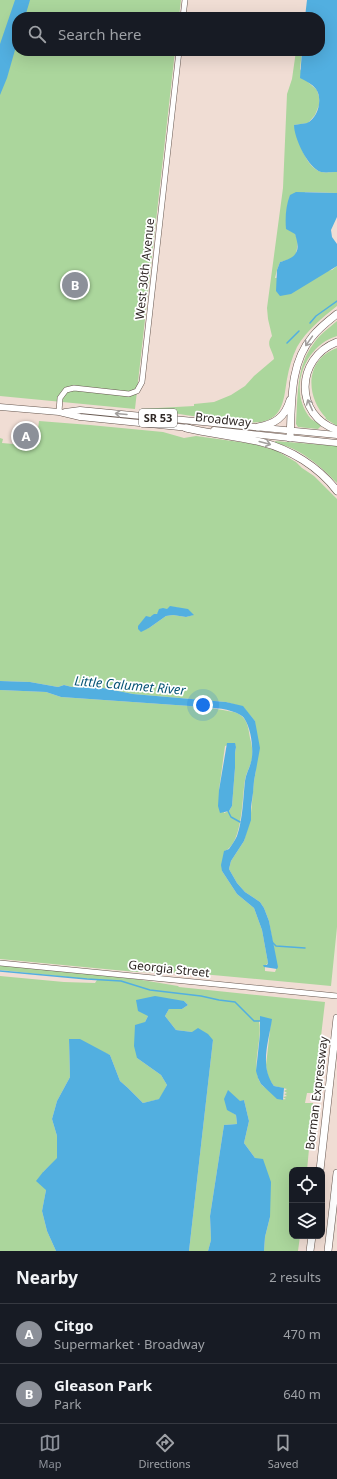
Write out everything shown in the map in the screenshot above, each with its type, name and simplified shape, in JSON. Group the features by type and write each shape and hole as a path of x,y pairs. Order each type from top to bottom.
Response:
{"highway":[{"path":"258,427 268,425 280,419 286,412 290,403 295,375 302,352 311,337 337,314"},
{"path":"337,342 321,350 313,360 307,371 305,384 306,396 316,417 324,424 337,430"},
{"path":"290,434 293,386"},
{"path":"186,428 261,442 280,448 297,456 314,468 337,491"},
{"name":"Borman Expressway","path":"320,1167 337,1018"},
{"path":"328,1251 337,1174"},
{"path":"310,1251 312,1239"}],"main road":[{"name":"Broadway","path":"0,407 59,412 80,417 186,428 337,435"},
{"name":"Broadway","path":"59,412 80,410 258,427 337,443"}],"street":[{"path":"184,12 185,0"},
{"name":"West 30th Avenue","path":"59,412 60,398 66,390 74,388 129,394 137,391 142,382 179,56"},
{"name":"Georgia Street","path":"0,963 337,996"}],"green space":[{"path":"0,0 181,0 180,12 12,12 12,56 174,56 135,409 0,396"},
{"path":"295,56 301,56 300,69 309,83 317,90 319,105 315,115 308,123 294,125 300,145 306,159 311,165 321,172 337,172 337,193 305,192 295,234 298,241 296,255 291,259 280,262 275,278 332,270 337,266 337,306 310,330 297,347 290,367 282,406 279,411 269,420 261,422 246,422 140,409 194,406 194,404 214,402 231,395 245,386 274,359 269,345 272,336 267,308 283,188 287,94 292,79"},
{"path":"337,321 337,336 325,341 308,359 300,383 300,396 304,408 311,419 322,425 318,429 298,427 296,424 298,392 304,361 316,340"},
{"path":"337,348 337,426 326,419 324,421 326,418 314,399 312,379 314,369 319,360 326,353"},
{"path":"39,421 163,432 184,438 196,436 254,444 277,451 296,462 314,476 337,499 337,927 331,986 180,972 136,972 0,959 0,690 46,692 61,697 204,707 234,712 245,719 252,748 252,759 245,780 241,818 235,839 231,846 225,851 222,871 237,894 254,908 262,930 268,963 264,967 265,971 275,972 277,967 269,921 264,908 260,902 245,892 237,883 229,869 231,861 244,841 251,813 256,770 255,721 243,707 226,702 133,694 98,687 72,687 64,685 58,687 30,682 0,681 0,438 3,439 2,443 36,446","holes":["172,607 176,607 193,615 186,617 173,615 166,616 146,629 143,621 146,617 150,617","234,743 236,747 232,806 229,811 224,813 219,790 225,746"]},
{"path":"275,441 337,446 337,483 309,458 284,445 275,443"},
{"path":"0,965 136,979 179,987 325,1002 315,1088 314,1093 307,1093 305,1103 313,1103 307,1167 289,1167 289,1239 300,1239 298,1251 264,1251 265,1237 270,1217 255,1158 244,1143 249,1121 244,1100 227,1109 236,1115 237,1124 224,1125 210,1216 211,1240 208,1251 189,1251 213,1040 192,1032 176,1030 165,1016 169,1009 182,1009 188,1005 184,1001 148,1016 145,1022 137,1058 161,1075 167,1085 160,1099 143,1103 120,1081 110,1055 69,1039 70,1077 57,1101 52,1119 57,1136 57,1159 43,1172 46,1190 42,1211 47,1231 56,1251 0,1251 0,976 64,982 95,983 97,980 0,970","holes":["259,1021 271,1021 266,1065 268,1078 274,1086 287,1089 284,1091 287,1093 284,1094 287,1096 283,1097 286,1099 279,1099 276,1097 262,1085 258,1077 257,1062 260,1029"]}],"water":[{"path":"15,0 30,0 26,12 12,12 12,56 13,56 0,95 0,44"},
{"path":"307,0 337,0 337,172 321,172 311,165 296,137 294,125 311,121 317,113 319,103 316,89 311,84 300,78 302,56 325,56 325,12 306,12"},
{"path":"296,192 337,193 337,217 331,230 332,237 337,244 337,266 291,294 280,296 276,291 277,270 280,262 294,256 298,245 295,234 286,229 286,211 290,195"},
{"path":"170,606 188,609 194,615 186,617 173,615 166,616 141,632 138,629 138,626 146,616 150,617 157,614 159,609 167,609"},
{"path":"0,681 30,682 58,687 64,685 72,687 98,687 133,694 226,702 243,706 255,721 260,748 254,781 251,820 244,841 231,861 229,869 237,883 245,892 260,902 264,908 269,921 278,967 277,969 264,967 263,965 267,965 268,963 262,930 254,908 237,894 222,871 221,865 224,851 229,849 237,836 242,815 246,775 252,757 251,737 244,718 232,711 216,708 61,697 46,692 0,690"},
{"path":"227,743 235,743 236,747 232,806 229,811 220,813 218,806 219,790"},
{"path":"155,996 184,1001 188,1005 182,1009 169,1009 165,1016 176,1030 192,1032 198,1028 208,1034 213,1040 189,1251 56,1251 47,1231 42,1211 46,1190 36,1181 57,1158 57,1136 52,1119 57,1101 70,1077 69,1039 80,1039 110,1055 120,1081 143,1103 159,1099 167,1085 161,1075 137,1058 134,1046 135,1025 145,1022 148,1016 138,1011 136,1000"},
{"path":"260,1016 272,1019 266,1053 267,1070 269,1078 274,1086 284,1088 283,1100 277,1099 261,1084 256,1071 260,1034"},
{"path":"228,1090 240,1101 244,1100 249,1121 244,1143 255,1158 263,1159 271,1182 270,1217 265,1237 264,1251 208,1251 211,1240 210,1216 224,1125 237,1124 236,1115 227,1110 224,1099"}],"waterway":[{"path":"310,323 316,316 337,301"},
{"path":"287,343 299,331"},
{"path":"227,809 231,817 240,822"},
{"path":"272,942 276,946 305,948"},
{"path":"0,971 121,981 150,990 235,1002 254,1021 260,1021"}],"place":[{"name":"Gleason Park","path":"75,285"},
{"name":"Citgo","path":"26,436"}],"water label":[{"name":"Little Calumet River","path":"130,685"}]}
